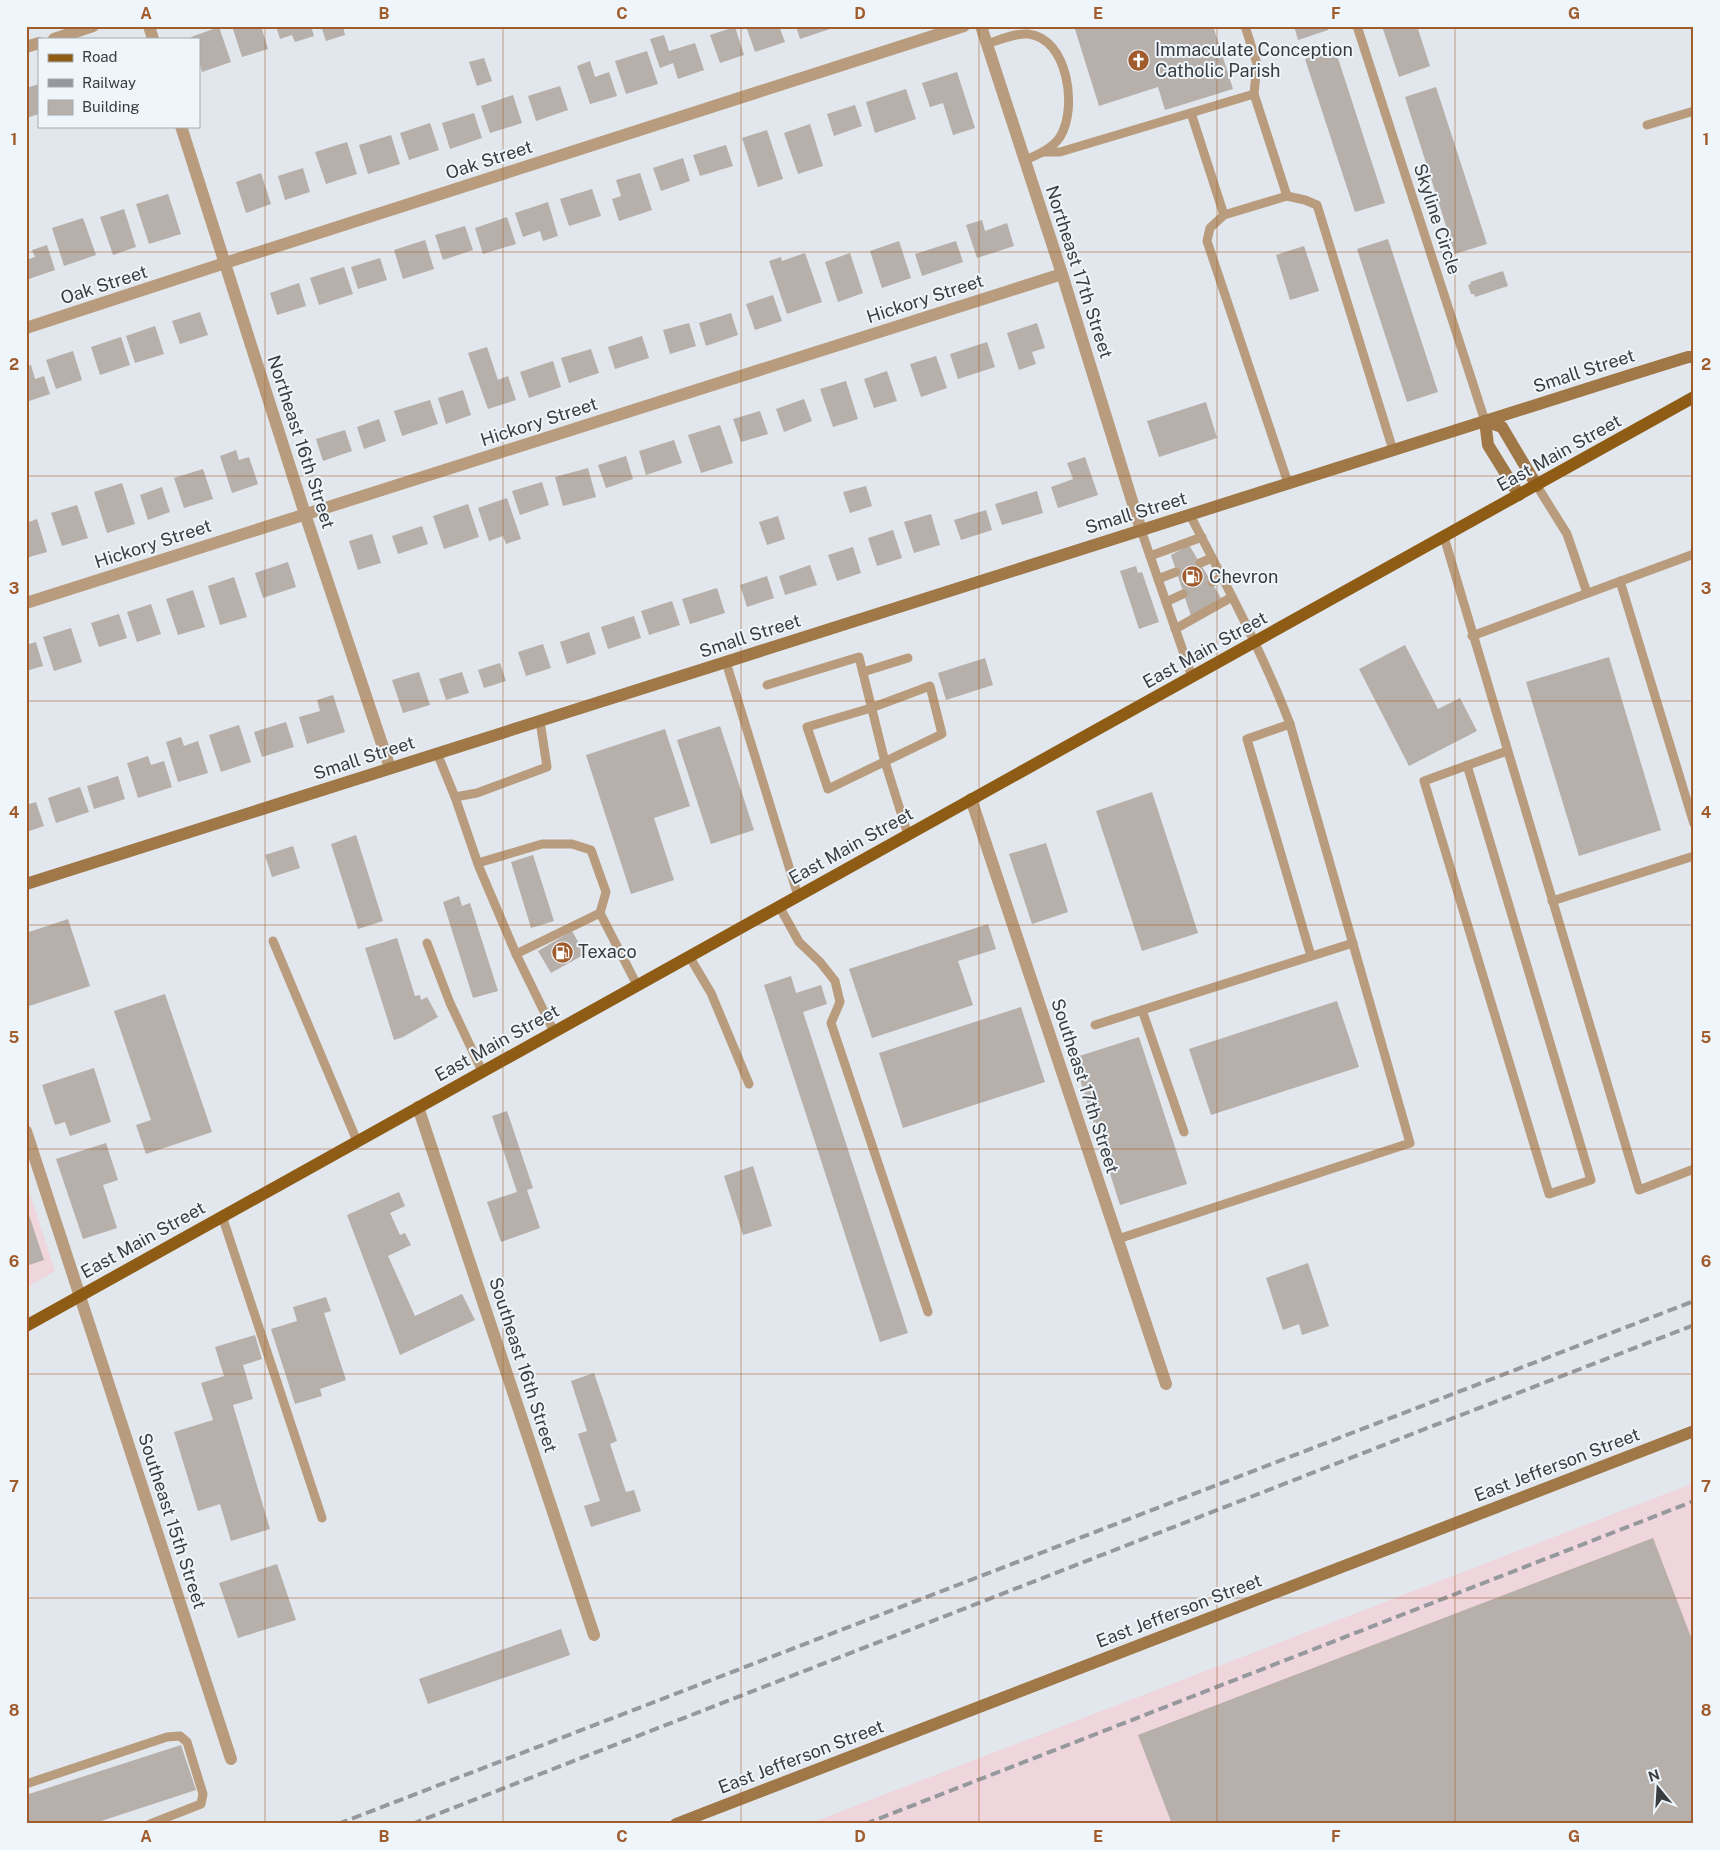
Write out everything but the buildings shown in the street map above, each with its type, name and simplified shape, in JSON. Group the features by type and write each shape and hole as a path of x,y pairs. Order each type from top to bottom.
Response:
{"main road":[{"name":"East Main Street","path":"26,1326 1694,397"}],"street":[{"path":"57,38 93,26"},
{"path":"149,26 153,38"},
{"name":"Oak Street","path":"26,328 964,26"},
{"name":"Northeast 17th Street","path":"981,26 1062,274 1141,530"},
{"path":"26,48 38,44"},
{"name":"Northeast 16th Street","path":"182,128 305,514 390,768"},
{"name":"Hickory Street","path":"26,603 1062,274"},
{"name":"Small Street","path":"26,884 1653,367 1694,356"},
{"path":"1519,496 1488,444 1485,421 1502,427 1537,486"},
{"name":"Southeast 17th Street","path":"971,799 1166,1384"},
{"name":"Southeast 16th Street","path":"418,1107 594,1635"},
{"name":"Southeast 15th Street","path":"26,1131 231,1759"},
{"name":"East Jefferson Street","path":"676,1824 1694,1431"}],"lane":[{"path":"1245,26 1257,64 1254,94 1287,196"},
{"name":"Skyline Circle","path":"1358,26 1485,421"},
{"path":"986,44 1016,34 1029,34 1045,40 1055,50 1065,73 1069,92 1069,110 1060,138 1043,152 1025,160"},
{"path":"1043,152 1060,152 1254,94"},
{"path":"1647,126 1694,111"},
{"path":"1191,113 1224,215"},
{"path":"1288,484 1207,242 1210,228 1224,215 1287,196 1306,200 1317,205 1393,450"},
{"path":"1537,486 1567,534 1587,594"},
{"path":"1118,1239 1410,1143 1290,724 1255,642 1190,515"},
{"path":"1141,530 1192,677"},
{"path":"1150,556 1202,537"},
{"path":"1444,537 1639,1190 1694,1169"},
{"path":"1472,636 1694,554"},
{"path":"1200,562 1212,558"},
{"path":"1158,579 1176,572"},
{"path":"1212,582 1222,578"},
{"path":"1620,581 1694,824"},
{"path":"1166,602 1183,594"},
{"path":"1175,629 1232,598"},
{"path":"767,685 860,657 885,762 908,835"},
{"path":"863,672 908,658"},
{"path":"726,662 798,896"},
{"path":"930,686 942,734 885,762 828,789 807,727 871,708 930,686"},
{"path":"454,797 477,793 547,767 540,721"},
{"path":"1290,724 1247,740 1311,956"},
{"path":"1467,765 1591,1180 1549,1194 1424,781 1467,765 1507,751"},
{"path":"437,753 478,864 516,954 554,1032"},
{"path":"478,864 542,844 572,844 591,850 606,892 600,913 637,985"},
{"path":"1552,901 1694,856"},
{"path":"779,906 799,942 820,962 835,981 840,1002 831,1023 928,1312"},
{"path":"516,954 600,913"},
{"path":"274,941 357,1141"},
{"path":"427,943 450,1003 482,1071"},
{"path":"1095,1025 1353,943"},
{"path":"689,956 710,993 749,1084"},
{"path":"1142,1010 1184,1132"},
{"path":"222,1216 322,1518"},
{"path":"26,1784 167,1737 180,1736 187,1742 203,1794 201,1804 150,1824"}],"shaded area":[{"path":"26,1182 55,1271 26,1288"},
{"path":"1694,1483 1694,1824 808,1824"}],"railway":[{"path":"338,1824 1694,1301"},
{"path":"412,1824 1694,1325"},
{"path":"865,1824 1694,1501"}],"place":[{"name":"Immaculate Conception Catholic Parish","path":"1139,60"},
{"name":"Chevron","path":"1193,577"},
{"name":"Texaco","path":"562,952"}]}
